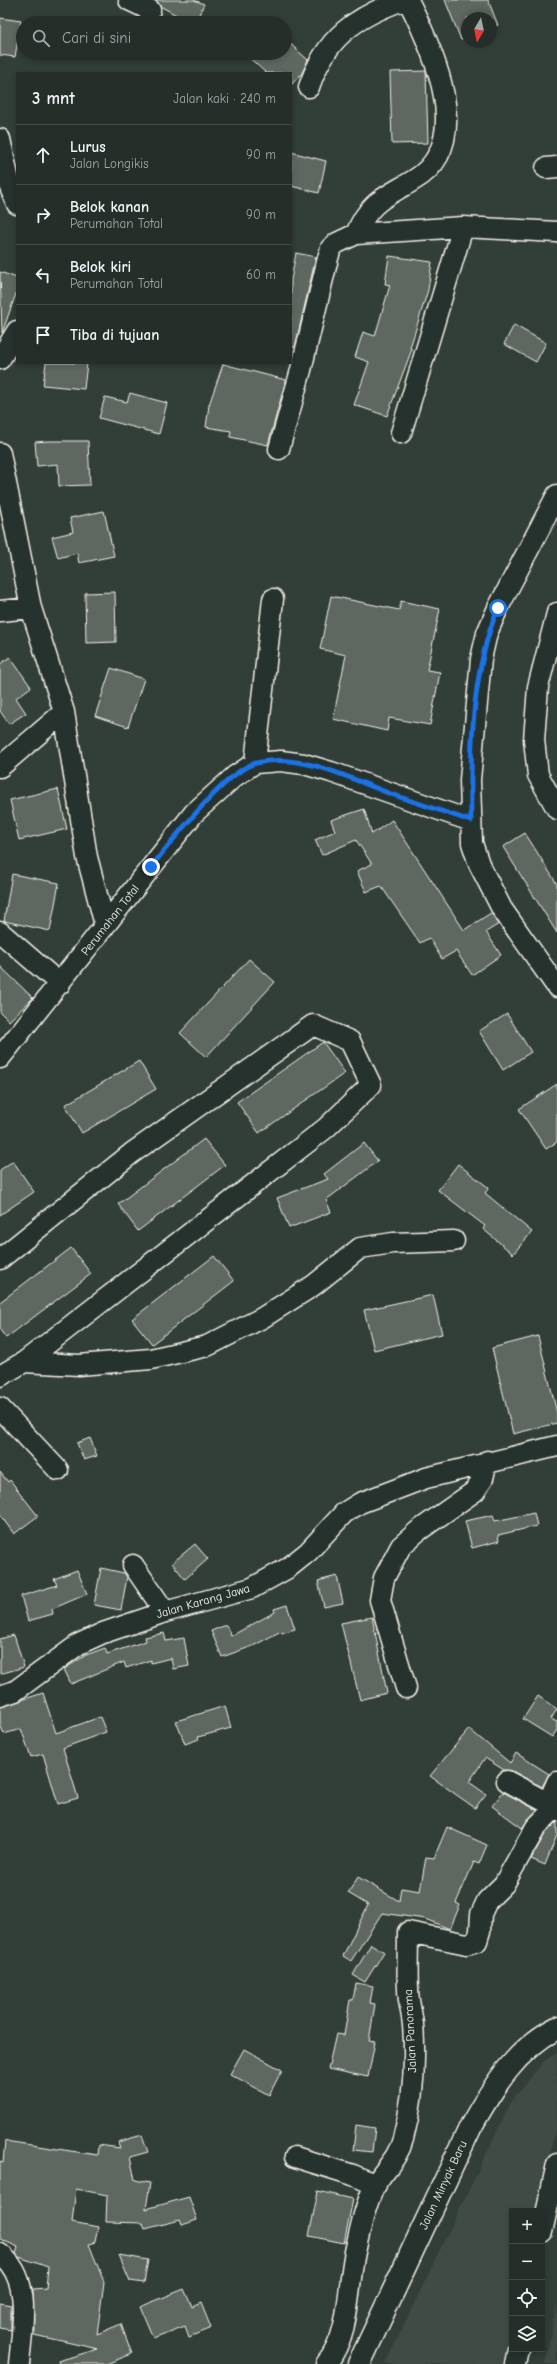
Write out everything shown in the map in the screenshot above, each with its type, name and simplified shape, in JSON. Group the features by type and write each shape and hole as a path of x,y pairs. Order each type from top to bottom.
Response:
{"main road":[{"name":"Jalan Minyak Baru","path":"359,2364 471,2126 492,2089 514,2060 541,2036 557,2028"}],"street":[{"path":"129,0 150,10"},
{"path":"309,86 316,68 326,50 345,29 377,10 404,0"},
{"path":"356,234 368,209 387,193 415,179 435,162 446,138 445,108 436,67 427,39 408,0"},
{"path":"0,139 11,190 16,202"},
{"path":"401,433 463,227"},
{"path":"279,449 301,370 331,248 344,238 356,234 463,227 557,232"},
{"path":"0,359 16,333"},
{"path":"0,453 31,608 64,712 87,857 106,925"},
{"path":"554,975 498,903 479,864 472,843 471,821 472,742 481,659 488,633 498,608 557,495"},
{"path":"255,763 273,599"},
{"path":"0,611 31,608"},
{"path":"557,613 538,687 534,740 538,775 557,809"},
{"path":"0,767 64,712"},
{"name":"Perumahan Total","path":"0,1058 194,813 235,776 255,763 282,761 324,770 471,821"},
{"path":"0,932 60,984"},
{"path":"0,1258 132,1153 313,1025 350,1040 371,1084 326,1128 24,1362 0,1376"},
{"path":"24,1362 79,1365 151,1359 207,1346 262,1318 314,1285 360,1248 393,1243 454,1241"},
{"path":"0,1408 58,1470"},
{"name":"Jalan Karang Jawa","path":"0,1696 15,1691 79,1644 103,1633 165,1612 252,1588 288,1568 308,1552 344,1513 360,1503 426,1478 557,1446"},
{"path":"406,1688 380,1600 384,1578 401,1546 475,1491 483,1478 487,1462"},
{"path":"133,1565 165,1612"},
{"path":"507,1781 554,1808"},
{"name":"Jalan Panorama","path":"326,2364 335,2353 343,2328 355,2253 376,2185 390,2167 403,2141 410,2110 414,2074 413,2025 408,1991 408,1932 467,1944 477,1941 480,1931 481,1914 487,1901 504,1884 536,1827 554,1808 550,1798 557,1782"},
{"path":"296,2157 353,2175 376,2185"},
{"path":"545,2218 557,2164"},
{"path":"0,2254 11,2265 23,2303 19,2364"},
{"path":"515,2364 517,2352"}],"shaded area":[{"path":"557,2053 557,2122 538,2208 509,2208 509,2337 503,2364 385,2364 512,2100 545,2060"},
{"path":"557,2302 557,2364 545,2364"}],"building":[{"path":"155,0 194,0 204,4 198,16 178,16 160,6"},
{"path":"445,0 488,0 493,12 461,12 461,40"},
{"path":"0,18 16,20 15,57 0,55"},
{"path":"292,45 308,60 302,73 292,84 292,72 265,72 252,60 292,60"},
{"path":"426,71 428,143 392,144 390,72"},
{"path":"292,152 326,161 319,193 292,186"},
{"path":"296,253 316,257 295,347 292,347 292,275"},
{"path":"389,256 432,262 428,290 410,348 412,349 387,416 354,405 369,362 355,357 363,332 375,336 390,285 385,284"},
{"path":"0,272 16,278 16,294 2,333"},
{"path":"514,325 546,343 536,362 504,344"},
{"path":"46,364 87,364 84,389 43,385"},
{"path":"223,364 286,380 268,445 230,437 231,431 206,427 209,405"},
{"path":"130,393 167,403 159,434 99,418 105,397 127,402"},
{"path":"88,441 90,485 59,486 58,464 37,466 35,442"},
{"path":"104,511 114,556 79,563 77,553 58,558 52,537 73,532 70,518"},
{"path":"115,592 116,642 86,643 85,593"},
{"path":"331,596 399,610 401,601 440,609 427,670 440,672 430,725 389,718 387,731 333,719 346,655 320,649"},
{"path":"10,657 31,687 16,698 26,713 9,724 0,711 0,664"},
{"path":"111,668 144,679 128,727 95,716"},
{"path":"58,789 67,829 19,840 10,800"},
{"path":"364,809 372,834 392,820 464,930 491,913 499,924 486,932 501,955 472,975 456,951 442,959 429,938 420,943 381,886 366,892 357,871 372,864 356,840 322,855 315,840 335,831 331,820"},
{"path":"525,833 557,884 557,933 503,847"},
{"path":"12,874 59,883 50,931 4,921"},
{"path":"249,959 275,982 206,1057 180,1033"},
{"path":"0,966 33,998 9,1021 0,1012"},
{"path":"507,1014 531,1052 503,1070 479,1031"},
{"path":"323,1042 345,1073 259,1133 237,1102"},
{"path":"139,1061 156,1089 82,1133 65,1105"},
{"path":"557,1084 557,1142 546,1149 519,1109"},
{"path":"204,1139 225,1165 138,1231 118,1204"},
{"path":"364,1143 378,1161 326,1200 331,1212 289,1228 277,1198 328,1179 324,1174"},
{"path":"13,1161 34,1192 0,1215 0,1170"},
{"path":"458,1164 489,1188 485,1193 532,1232 513,1254 483,1229 485,1226 438,1190"},
{"path":"71,1248 91,1274 6,1338 0,1330 0,1302"},
{"path":"214,1256 234,1281 152,1344 132,1319"},
{"path":"433,1295 442,1334 374,1350 364,1310"},
{"path":"538,1336 557,1413 557,1423 513,1434 492,1348"},
{"path":"90,1438 97,1456 84,1460 77,1443"},
{"path":"0,1472 8,1482 10,1480 38,1516 14,1534 0,1515"},
{"path":"534,1513 537,1526 498,1535 499,1541 472,1548 465,1521 493,1515 495,1521"},
{"path":"195,1544 208,1559 185,1579 172,1563"},
{"path":"101,1568 124,1573 127,1577 121,1610 94,1605"},
{"path":"77,1570 87,1594 52,1609 53,1614 28,1621 21,1596 57,1585 54,1579"},
{"path":"337,1576 343,1603 324,1607 318,1581"},
{"path":"287,1605 295,1629 282,1633 281,1631 253,1646 222,1657 211,1631 226,1625 231,1636 275,1612 274,1609"},
{"path":"372,1617 387,1693 360,1700 341,1623"},
{"path":"164,1633 166,1641 184,1638 189,1666 173,1669 171,1658 151,1663 151,1660 126,1668 124,1662 71,1684 64,1669 86,1655 105,1648 107,1654 146,1641 145,1637"},
{"path":"14,1635 24,1667 0,1674 0,1639"},
{"path":"43,1693 56,1733 100,1717 106,1732 63,1748 78,1798 58,1804 43,1754 31,1757 21,1729 4,1734 0,1724 0,1707"},
{"path":"538,1696 557,1709 551,1719 557,1722 557,1730 552,1737 523,1719"},
{"path":"225,1706 231,1728 198,1737 199,1739 185,1744 176,1721"},
{"path":"469,1729 510,1763 516,1753 549,1774 542,1787 512,1771 504,1770 485,1758 469,1782 486,1794 475,1808 430,1776"},
{"path":"503,1792 537,1810 522,1828 492,1806"},
{"path":"557,1822 557,1835 545,1865 531,1859 545,1834"},
{"path":"447,1827 487,1845 479,1864 474,1862 456,1903 460,1905 450,1929 425,1919 382,1913 351,1961 343,1956 368,1905 348,1893 358,1877 399,1901 401,1888 420,1891 426,1857 434,1858"},
{"path":"371,1944 384,1952 365,1982 353,1975"},
{"path":"356,1983 373,1986 370,2003 375,2004 369,2041 375,2042 368,2077 328,2069 336,2034 344,2035 350,2000 353,2000"},
{"path":"244,2049 282,2070 269,2095 230,2074"},
{"path":"356,2125 375,2128 372,2152 353,2150"},
{"path":"142,2135 148,2152 130,2157 135,2180 150,2183 146,2209 189,2197 197,2220 182,2225 180,2220 145,2229 143,2223 106,2222 107,2195 76,2189 72,2222 98,2227 95,2242 89,2244 104,2282 97,2334 121,2324 132,2354 106,2364 59,2364 58,2361 98,2349 34,2335 33,2289 46,2288 48,2267 19,2257 16,2254 18,2247 0,2239 0,2161 3,2162 5,2141 97,2155 98,2145 120,2148 118,2142"},
{"path":"318,2191 353,2199 344,2243 309,2236"},
{"path":"119,2255 148,2260 144,2283 130,2281"},
{"path":"184,2289 192,2307 201,2303 211,2328 189,2337 185,2326 153,2338 140,2307"},
{"path":"0,2303 11,2305 11,2330 0,2328"}],"route":[{"path":"151,867 194,813 235,776 255,763 282,761 304,764 471,821 470,780 472,742 481,659 488,633 498,608"}]}
